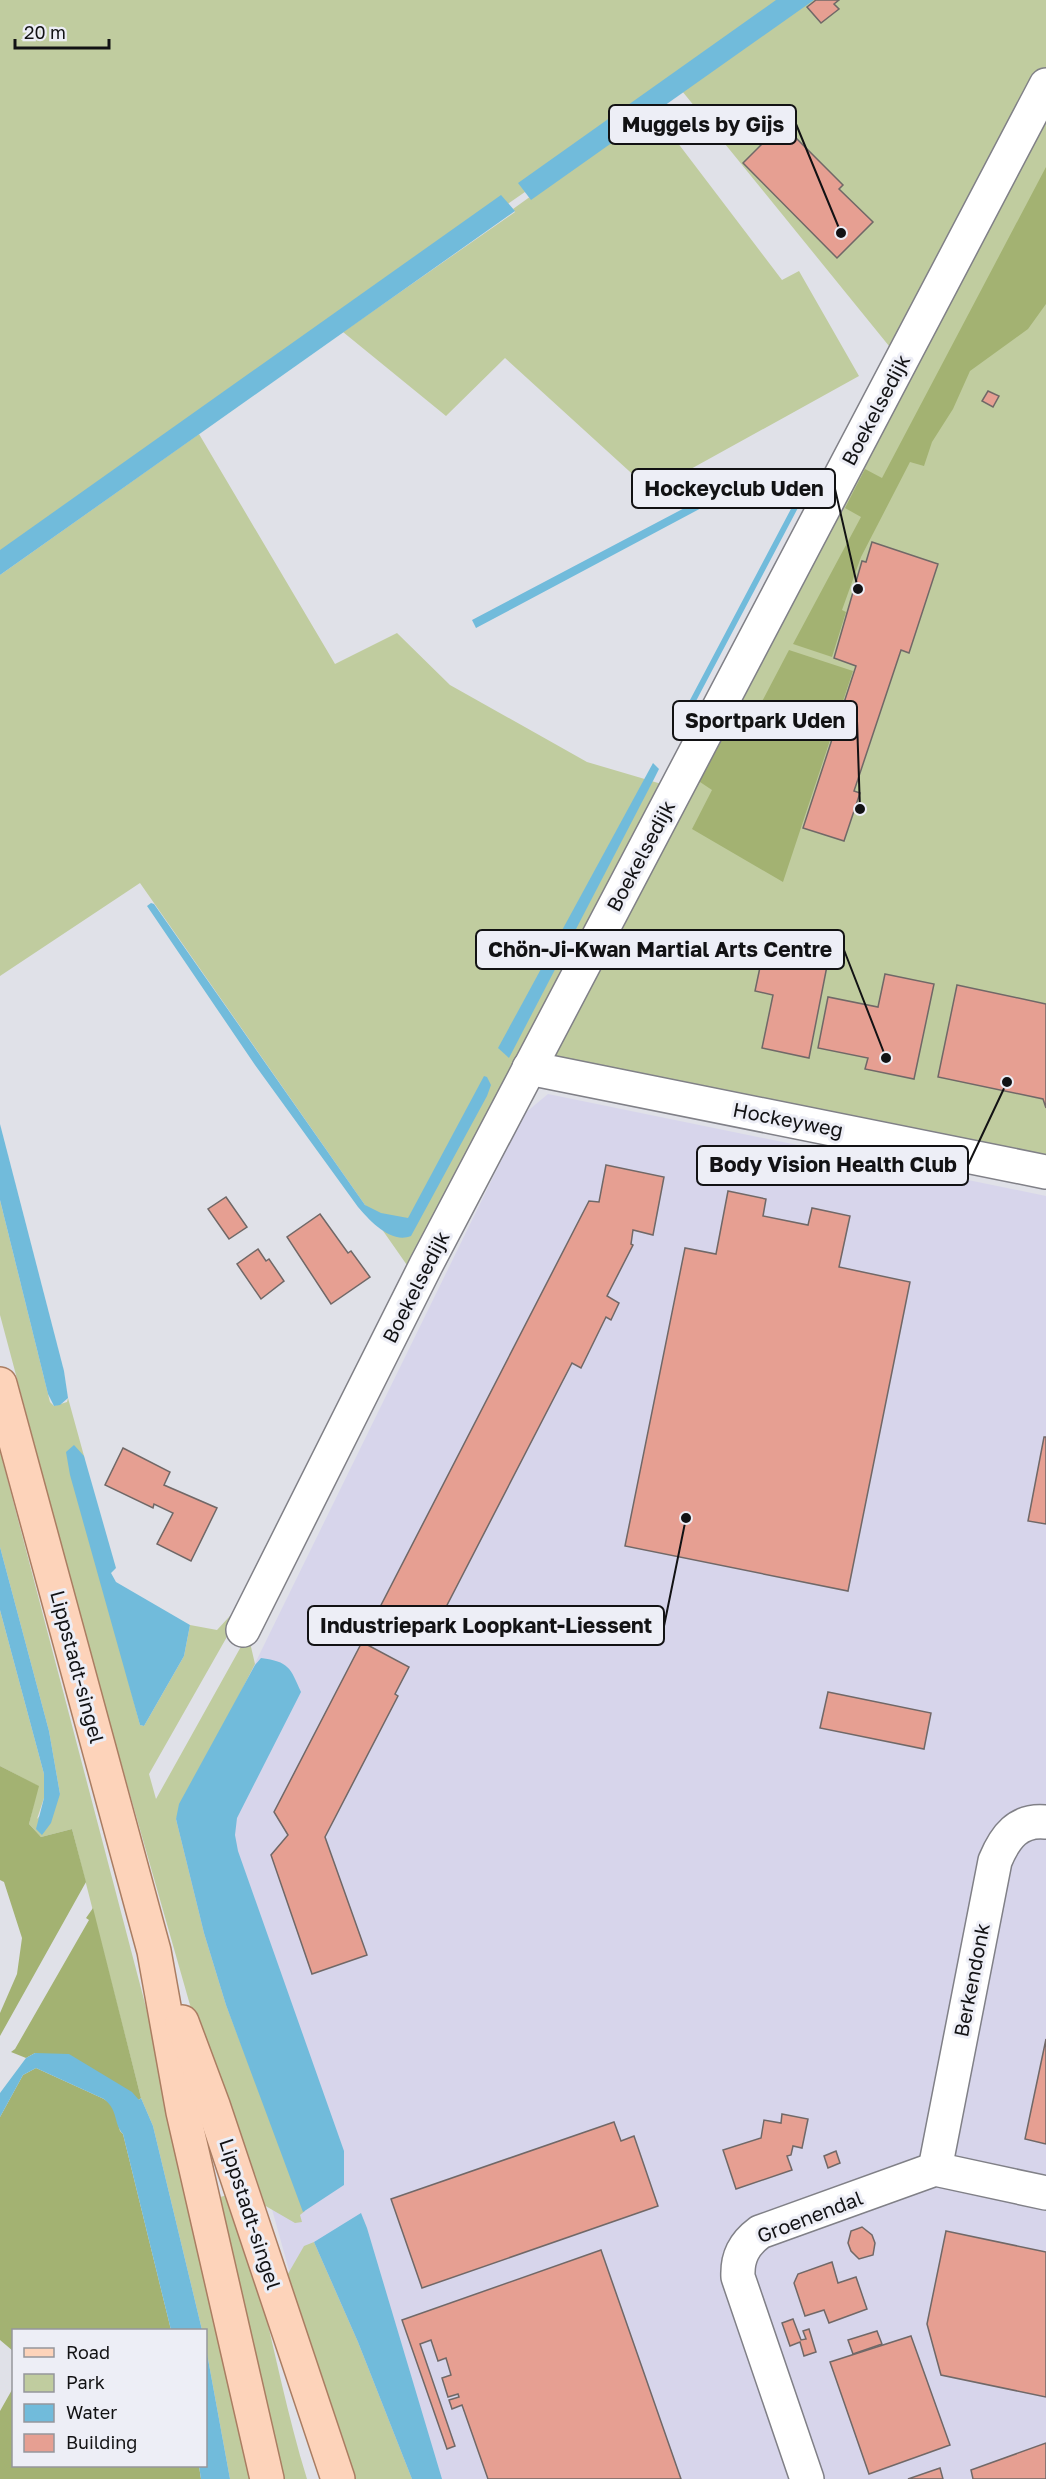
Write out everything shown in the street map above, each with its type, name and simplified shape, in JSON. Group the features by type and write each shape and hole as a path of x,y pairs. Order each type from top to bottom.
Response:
{"main road":[{"name":"Lippstadt-singel","path":"0,1384 154,1951 183,2112 267,2479"},
{"name":"Lippstadt-singel","path":"154,1951 213,2105 338,2479"}],"street":[{"name":"Boekelsedijk","path":"243,1630 426,1265 1046,85"},
{"name":"Hockeyweg","path":"529,1068 1046,1172"},
{"name":"Berkendonk","path":"935,2169 995,1861 1005,1838 1016,1828 1035,1821 1046,1822"},
{"path":"935,2169 1046,2193"},
{"name":"Groenendal","path":"807,2479 738,2277 742,2251 749,2240 760,2232 935,2169"}],"shaded area":[{"path":"548,1094 1046,1196 1046,2479 347,2479 169,1839 524,1114"}],"green space":[{"path":"0,0 1046,0 1046,1157 546,1062 902,362 678,86 0,556"},
{"path":"652,109 782,280 799,271 859,376 651,491 505,358 446,416 343,332 515,212 513,209"},
{"path":"1046,167 1046,304 1028,329 970,371 953,409 932,442 924,466 910,462 861,557 842,610 846,612 832,657 793,644 861,517 845,508 865,469 882,478"},
{"path":"199,434 335,664 397,633 450,685 587,762 665,785 409,1268 140,883 0,976 0,575"},
{"path":"789,650 853,671 783,882 692,829 712,790 697,780 730,722 747,730"},
{"path":"0,1200 50,1402 54,1406 67,1402 68,1398 84,1456 99,1570 140,1725 144,1726 184,1656 190,1625 217,1630 253,1591 149,1774 156,1799 248,1634 255,1664 176,1819 204,1933 226,2005 305,2211 300,2215 302,2222 295,2223 257,2201 196,2026 98,1682 0,1315"},
{"path":"0,1451 153,2034 258,2479 230,2479 207,2353 207,2329 202,2329 153,2126 141,2098 72,1829 41,1837 29,1824 38,1786 0,1766 0,1610 44,1774 44,1798 37,1819 60,1794 49,1731 0,1547"},
{"path":"0,1766 39,1786 29,1824 41,1837 72,1829 86,1882 0,2036 0,2013 17,1974 22,1938 4,1882 0,1880"},
{"path":"93,1908 141,2098 139,2100 35,2053 26,2058 11,2052 15,2049 89,1920 86,1918"},
{"path":"36,2068 104,2099 113,2106 120,2131 123,2134 171,2329 12,2329 12,2350 0,2340 0,2117 23,2075"},
{"path":"232,2194 253,2265 307,2479 281,2479 216,2198"},
{"path":"314,2242 358,2342 412,2479 349,2479 285,2279 304,2246"},
{"path":"12,2390 12,2467 199,2467 201,2479 0,2479 0,2411"}],"water":[{"path":"776,0 814,0 531,200 518,183"},
{"path":"501,195 515,211 0,575 0,550"},
{"path":"749,474 800,504 686,720 681,717 792,507 752,481 476,628 472,620"},
{"path":"653,763 659,769 509,1058 498,1048"},
{"path":"154,904 365,1205 381,1213 408,1218 484,1076 487,1077 491,1085 487,1096 411,1236 403,1238 389,1234 358,1207 255,1065 147,906"},
{"path":"0,1124 64,1371 68,1398 60,1405 54,1406 48,1394 0,1200"},
{"path":"74,1445 84,1456 116,1568 111,1573 116,1582 190,1625 184,1656 144,1726 140,1725 70,1475 66,1452"},
{"path":"0,1547 49,1731 60,1794 51,1823 42,1835 36,1829 44,1798 44,1774 0,1610"},
{"path":"261,1658 278,1661 287,1667 301,1692 237,1818 235,1835 238,1851 344,2151 344,2185 303,2212 226,2005 204,1933 176,1819 179,1804 255,1665"},
{"path":"35,2053 69,2054 132,2092 139,2100 141,2098 153,2126 202,2329 171,2329 123,2134 109,2103 36,2068 23,2075 0,2117 0,2093 26,2058"},
{"path":"361,2213 442,2479 412,2479 358,2342 314,2242"},
{"path":"207,2353 230,2479 201,2479 199,2467 207,2467"}],"building":[{"path":"816,0 839,0 834,4 839,9 821,23 807,7"},
{"path":"782,124 843,185 839,189 873,222 837,258 743,163"},
{"path":"988,391 999,396 993,407 982,401"},
{"path":"872,542 938,564 909,653 901,650 854,791 860,793 844,841 803,828 856,666 834,658 862,561 866,562"},
{"path":"767,934 821,946 817,964 827,966 809,1058 762,1048 773,995 755,991"},
{"path":"885,974 934,984 914,1079 865,1069 868,1058 818,1048 828,997 878,1007"},
{"path":"957,985 1046,1004 1046,1108 1043,1099 938,1077"},
{"path":"606,1165 664,1177 653,1235 633,1230 631,1244 633,1245 607,1296 619,1303 611,1320 606,1317 581,1368 572,1363 429,1640 377,1613 589,1201 599,1202"},
{"path":"728,1191 766,1199 763,1216 808,1225 812,1208 850,1216 839,1267 910,1282 848,1591 625,1546 685,1248 716,1254"},
{"path":"226,1197 247,1227 229,1239 208,1209"},
{"path":"320,1214 348,1253 351,1251 370,1277 331,1304 287,1237"},
{"path":"258,1249 266,1261 269,1259 284,1281 261,1299 237,1264"},
{"path":"1044,1437 1046,1437 1046,1524 1028,1521"},
{"path":"123,1448 170,1472 164,1485 217,1508 191,1561 157,1544 173,1513 154,1504 153,1508 105,1485"},
{"path":"362,1642 409,1667 395,1694 398,1696 325,1837 367,1955 312,1974 271,1855 288,1835 274,1812"},
{"path":"828,1692 931,1713 924,1749 820,1728"},
{"path":"1046,2039 1046,2144 1025,2139"},
{"path":"782,2114 808,2119 802,2148 793,2146 791,2155 787,2156 792,2170 736,2189 723,2150 761,2138 764,2120 781,2123"},
{"path":"614,2122 621,2141 634,2136 658,2206 422,2288 391,2199"},
{"path":"836,2151 840,2163 828,2168 824,2156"},
{"path":"862,2227 872,2235 875,2243 873,2255 859,2259 851,2251 848,2243 851,2231"},
{"path":"946,2231 1046,2252 1046,2397 941,2375 927,2324"},
{"path":"601,2250 681,2479 488,2479 462,2405 452,2409 449,2400 459,2397 458,2394 448,2397 442,2378 451,2375 446,2358 438,2361 431,2340 420,2344 455,2446 447,2449 402,2320"},
{"path":"832,2262 838,2283 856,2277 867,2309 829,2323 824,2310 805,2316 794,2283 798,2274"},
{"path":"793,2319 801,2340 806,2339 803,2331 809,2329 816,2352 804,2356 800,2342 790,2346 782,2323"},
{"path":"877,2331 882,2344 853,2354 848,2340"},
{"path":"911,2336 950,2445 869,2474 830,2362"},
{"path":"1046,2443 1046,2479 973,2479 971,2470"},
{"path":"940,2468 943,2479 908,2479"}],"place":[{"name":"Muggels by Gijs","path":"841,233"},
{"name":"Hockeyclub Uden","path":"858,589"},
{"name":"Sportpark Uden","path":"860,809"},
{"name":"Chön-Ji-Kwan Martial Arts Centre","path":"886,1058"},
{"name":"Body Vision Health Club","path":"1007,1082"},
{"name":"Industriepark Loopkant-Liessent","path":"686,1518"}]}
